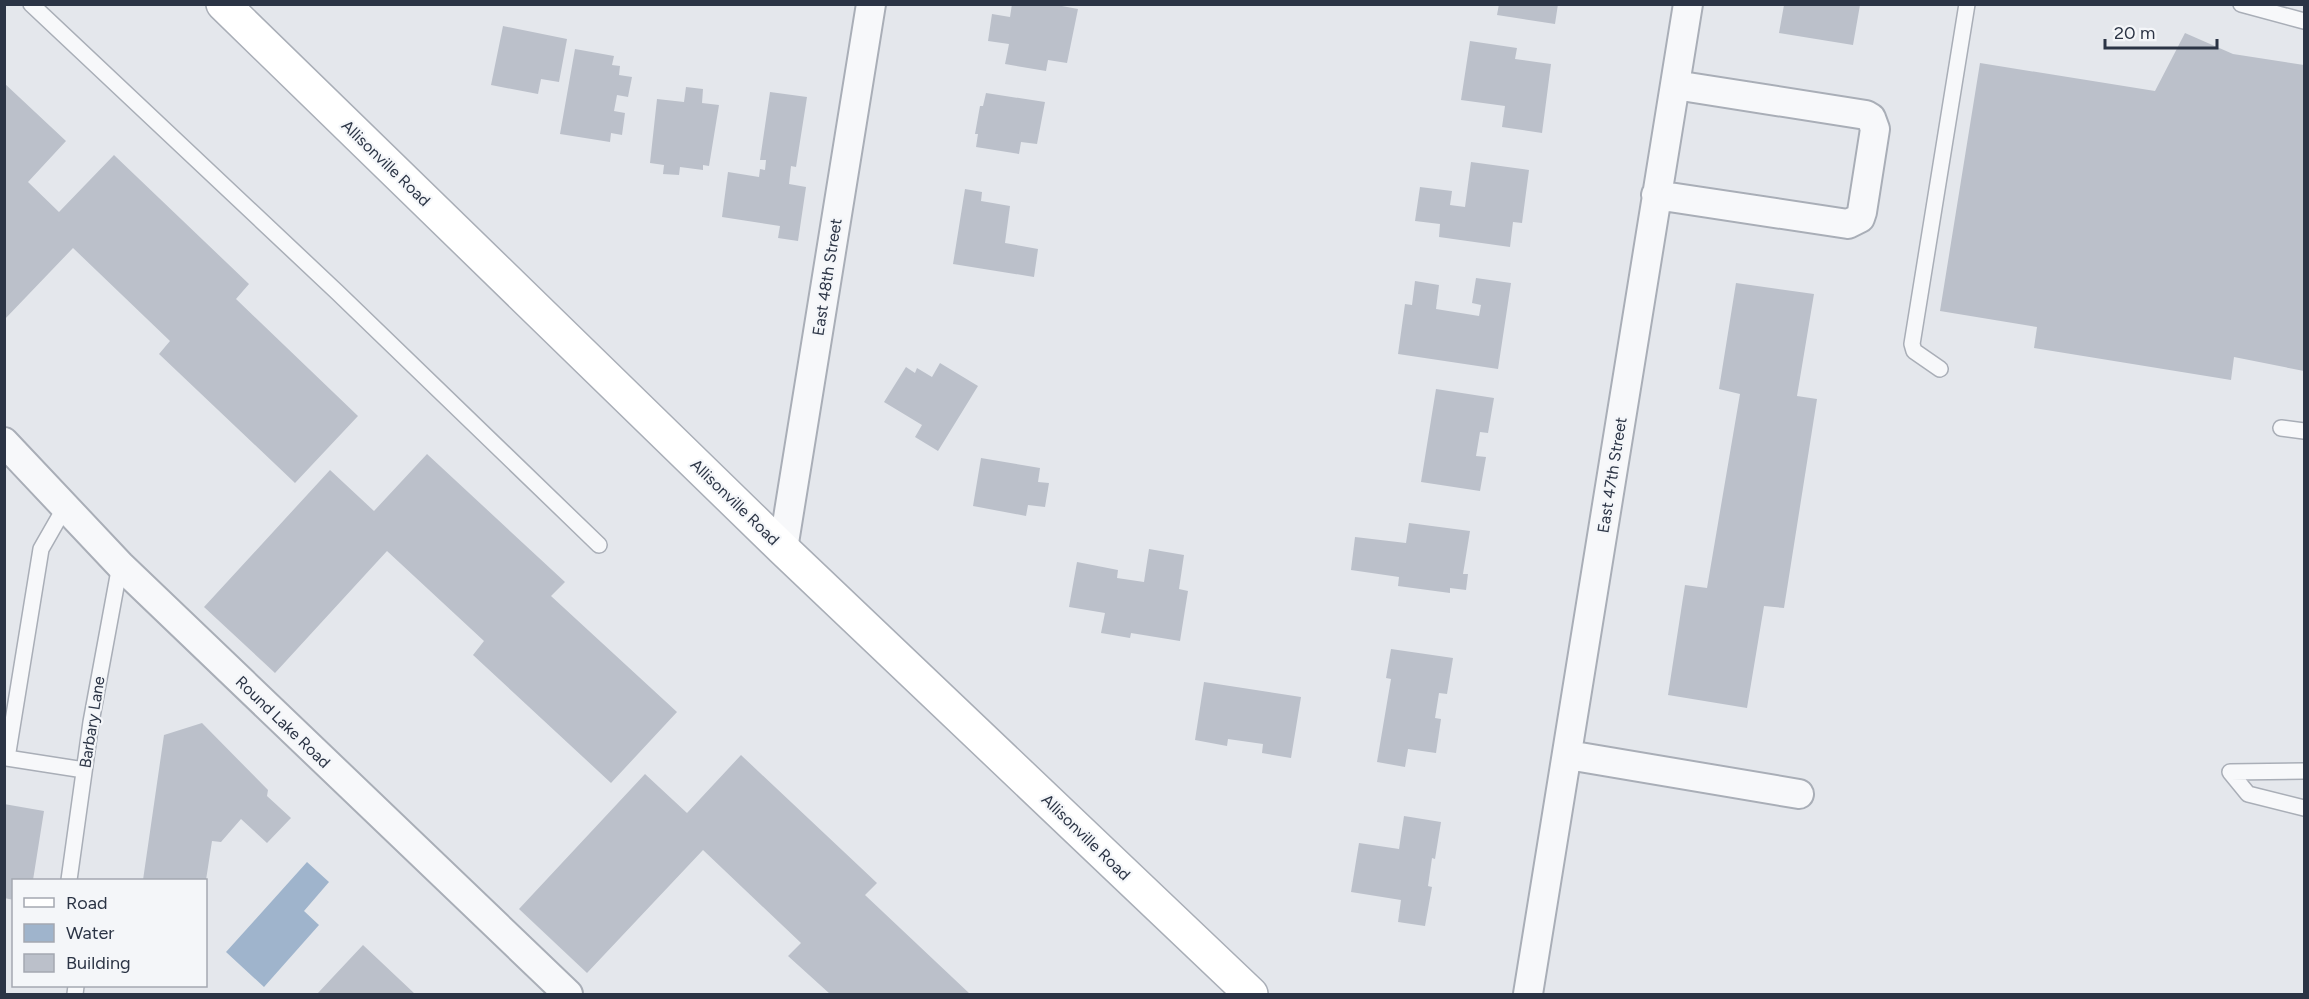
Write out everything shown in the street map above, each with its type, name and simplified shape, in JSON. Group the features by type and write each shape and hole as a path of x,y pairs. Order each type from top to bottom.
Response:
{"main road":[{"name":"Allisonville Road","path":"223,4 783,549 1251,994"}],"street":[{"name":"East 48th Street","path":"783,549 872,4"},
{"name":"East 47th Street","path":"1528,994 1688,4"},
{"path":"1656,195 1848,224 1860,218 1862,212 1875,129 1871,118 1866,115 1675,85"},
{"name":"Round Lake Road","path":"4,442 120,565 568,994"},
{"path":"1568,755 1799,794"}],"lane":[{"path":"32,4 599,545"},
{"path":"1940,369 1914,351 1912,344 1967,4"},
{"path":"2241,4 2304,21"},
{"path":"2281,428 2304,431"},
{"path":"66,507 41,549 7,758 84,770"},
{"name":"Barbary Lane","path":"69,879 93,711 120,565"},
{"path":"2304,771 2230,772 2248,794 2304,808"}],"water":[{"path":"307,862 329,882 304,911 319,925 264,987 226,952"}],"building":[{"path":"1012,4 1051,4 1078,9 1067,63 1048,60 1046,71 1005,64 1009,44 988,41 992,14 1010,17"},
{"path":"1499,4 1558,4 1555,24 1497,15"},
{"path":"1784,5 1860,5 1853,45 1779,33"},
{"path":"503,26 567,39 559,82 541,79 538,94 491,85"},
{"path":"2185,33 2233,54 2304,65 2304,371 2234,357 2231,380 2034,348 2037,327 1940,311 1980,63 2155,91"},
{"path":"1470,41 1517,48 1515,59 1551,64 1542,133 1502,127 1505,106 1461,100"},
{"path":"575,49 614,56 612,65 620,66 619,75 632,77 628,97 617,95 614,111 625,113 622,135 611,133 610,142 560,134"},
{"path":"4,83 66,141 28,182 59,212 114,155 249,284 236,299 358,416 295,483 159,354 170,341 73,248 4,320"},
{"path":"686,87 703,89 702,103 719,105 709,166 703,165 703,170 680,167 679,175 663,174 664,165 650,163 657,99 684,102"},
{"path":"770,92 807,97 796,167 791,166 789,184 806,187 798,241 778,238 780,226 722,217 728,172 759,177 760,169 765,170 766,160 760,160"},
{"path":"986,93 1045,102 1037,144 1021,142 1019,154 976,147 978,134 975,134 980,106 983,106"},
{"path":"1471,162 1529,170 1522,223 1513,222 1510,247 1439,237 1440,224 1415,221 1420,187 1452,191 1450,205 1465,207"},
{"path":"965,189 982,192 981,201 1010,206 1005,243 1038,249 1034,277 953,264"},
{"path":"1476,278 1511,283 1498,369 1398,354 1405,304 1412,305 1415,281 1439,285 1436,309 1479,316 1481,305 1472,303"},
{"path":"1736,283 1814,294 1797,396 1817,399 1784,608 1764,606 1747,708 1668,695 1685,585 1707,588 1740,394 1719,389"},
{"path":"940,363 978,386 938,451 915,437 922,425 884,402 906,367 915,373 917,368 932,377"},
{"path":"1436,389 1494,398 1488,433 1480,432 1476,456 1486,457 1480,491 1421,482"},
{"path":"427,454 565,582 551,596 677,712 611,783 473,655 484,641 387,551 275,673 204,607 330,470 374,511"},
{"path":"981,458 1040,468 1038,482 1049,483 1045,507 1028,505 1026,516 973,506"},
{"path":"1409,523 1470,531 1463,574 1468,574 1466,590 1450,588 1450,593 1398,586 1399,577 1351,570 1355,537 1406,543"},
{"path":"1149,549 1184,555 1179,589 1188,591 1180,641 1131,633 1130,638 1101,633 1105,613 1069,607 1077,562 1118,570 1117,578 1144,582"},
{"path":"1391,649 1453,658 1447,694 1439,693 1435,718 1441,719 1436,753 1408,749 1405,767 1377,762 1391,679 1386,678"},
{"path":"1204,682 1301,697 1291,758 1262,753 1263,744 1228,739 1227,746 1195,740"},
{"path":"202,723 268,790 267,796 291,818 267,843 241,819 221,842 212,841 206,879 143,879 164,735"},
{"path":"741,755 877,883 865,895 970,994 830,994 788,956 801,943 703,850 587,973 519,909 645,774 687,813"},
{"path":"4,804 44,811 33,879 12,879 12,900 4,898"},
{"path":"1404,816 1441,822 1435,859 1432,858 1428,886 1432,887 1425,926 1398,922 1401,900 1351,892 1359,843 1399,849"},
{"path":"363,945 415,994 317,994"}]}
